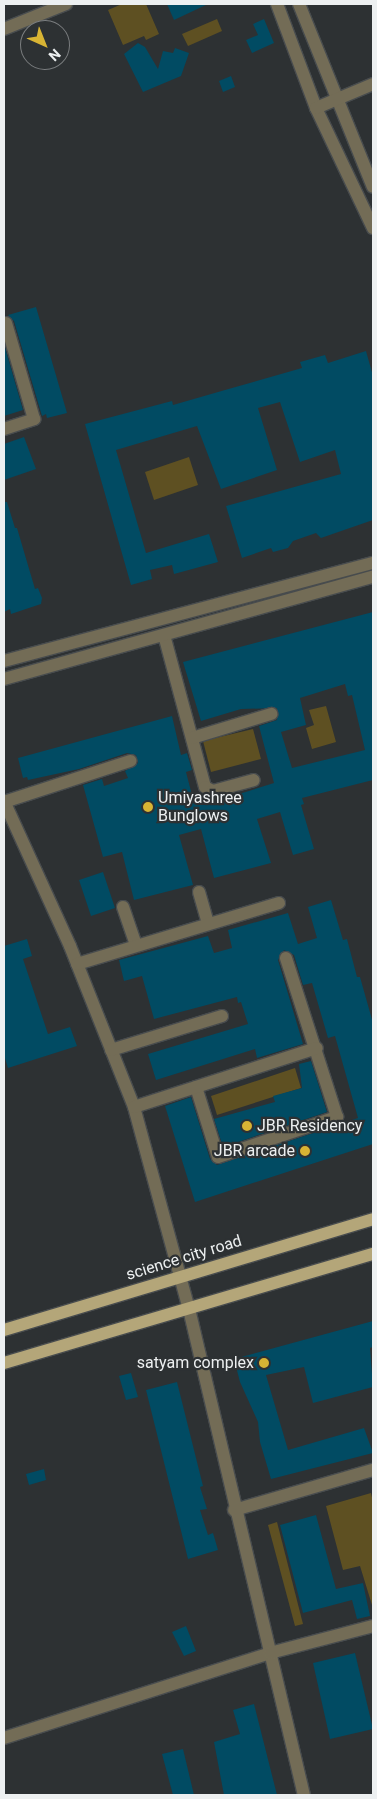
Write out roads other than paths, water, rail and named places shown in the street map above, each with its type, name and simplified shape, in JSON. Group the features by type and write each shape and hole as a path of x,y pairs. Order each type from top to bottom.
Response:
{"main road":[{"name":"science city road","path":"4,1330 373,1219"},
{"path":"4,1363 373,1254"}],"street":[{"path":"4,29 66,4"},
{"path":"277,4 316,108 373,228"},
{"path":"299,4 336,100 373,187"},
{"path":"293,48 313,41"},
{"path":"316,108 373,84"},
{"path":"4,429 34,419 6,323"},
{"path":"4,660 373,563"},
{"path":"4,679 373,577"},
{"path":"164,635 192,738 209,790 254,780"},
{"path":"192,738 272,714"},
{"path":"130,761 4,802 76,964 134,1107 189,1308 234,1510 304,1795"},
{"path":"199,892 208,924"},
{"path":"76,964 279,903"},
{"path":"123,907 136,946"},
{"path":"196,1087 218,1157 337,1117 317,1048 286,958"},
{"path":"112,1050 222,1016"},
{"path":"134,1107 317,1048"},
{"path":"234,1510 373,1470"},
{"path":"4,1738 270,1653 373,1626"}],"place":[{"name":"Umiyashree Bunglows","path":"148,807"},
{"name":"JBR Residency","path":"247,1126"},
{"name":"JBR arcade","path":"305,1151"},
{"name":"satyam complex","path":"264,1363"}]}
